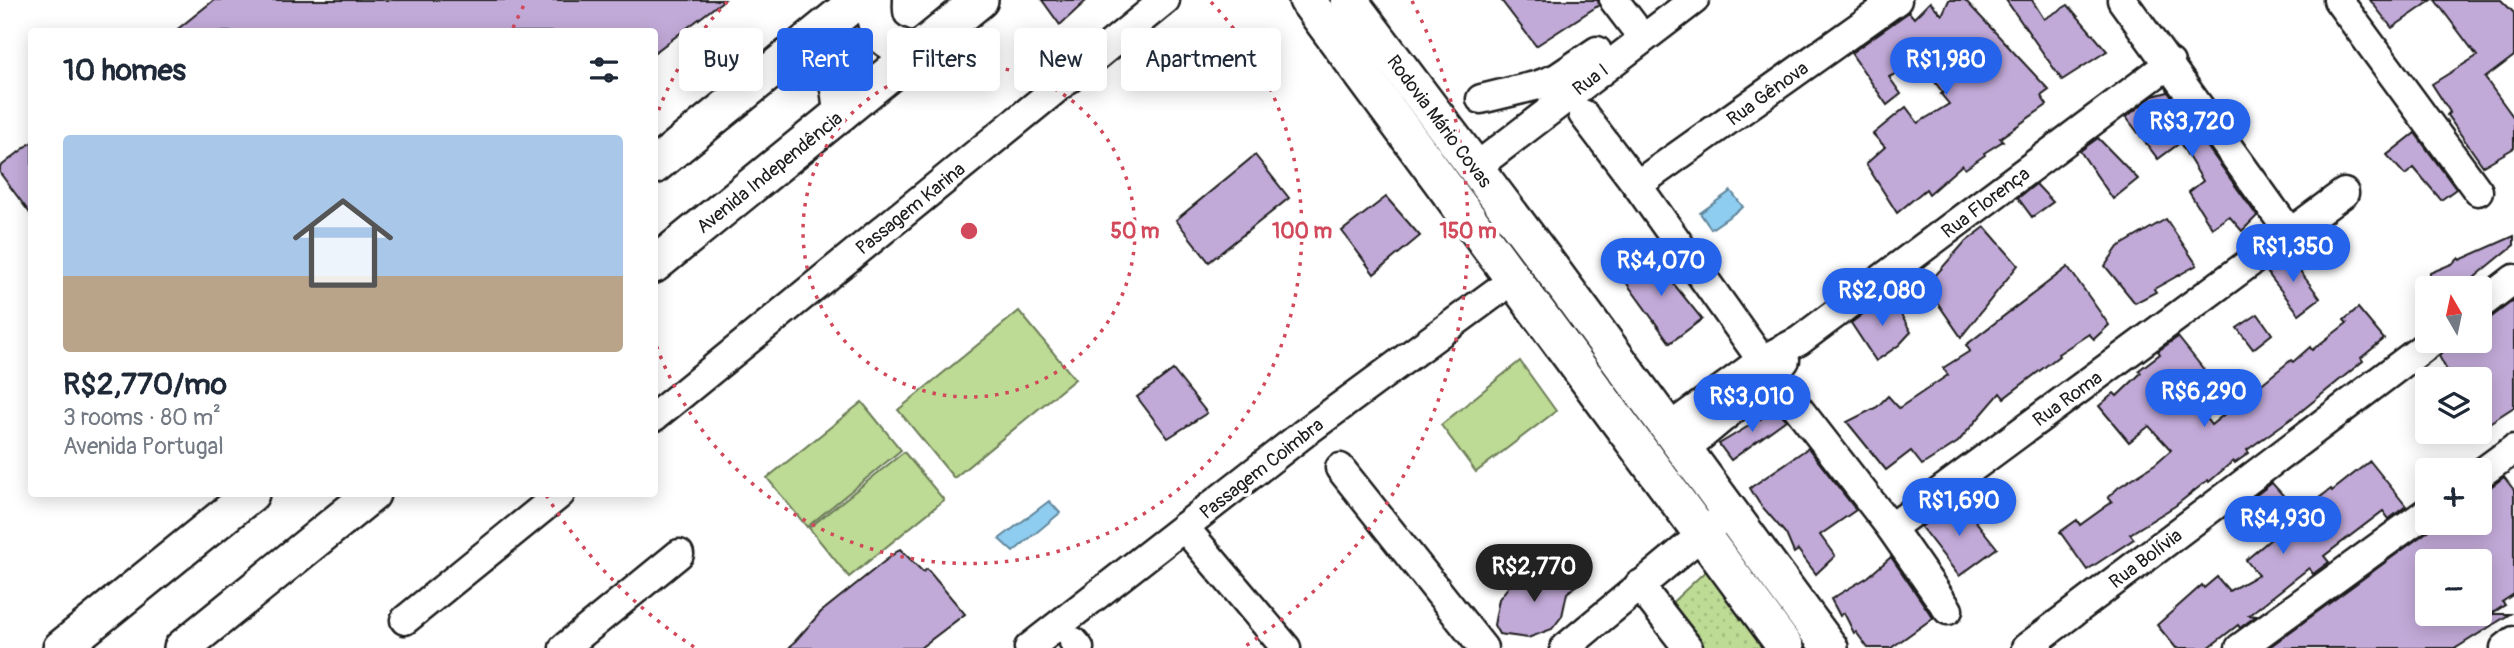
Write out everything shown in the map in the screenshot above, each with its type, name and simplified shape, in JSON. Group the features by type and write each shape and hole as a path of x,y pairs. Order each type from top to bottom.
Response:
{"main road":[{"path":"824,28 858,0"},
{"path":"874,0 873,17 879,33 887,40"},
{"name":"Avenida Independência","path":"946,28 980,0"},
{"path":"1283,0 1343,83 1504,285"},
{"name":"Rodovia Mário Covas","path":"1307,0 1468,168 1539,252 1830,648"},
{"name":"Rodovia Mário Covas","path":"1349,0 1468,168 1504,285 1701,534 1786,648"},
{"path":"1374,0 1468,168"},
{"path":"658,163 777,66"},
{"name":"Avenida Independência","path":"658,262 887,76"},
{"path":"840,91 841,113"},
{"path":"61,648 247,497"},
{"path":"182,648 368,497"}],"street":[{"name":"Passagem Karina","path":"658,413 1165,0"},
{"path":"1615,0 1633,25"},
{"path":"1481,99 1558,78 1665,0"},
{"name":"Rua I","path":"1468,168 1693,0"},
{"name":"Rua Gênova","path":"1637,185 1897,0"},
{"path":"2122,0 2290,233"},
{"path":"2338,0 2478,191"},
{"name":"Rua Florença","path":"1677,439 1799,341 2170,63"},
{"path":"1583,114 1768,368 1891,528 1948,610"},
{"name":"Rua Roma","path":"1891,528 2344,193"},
{"path":"2492,296 2514,279"},
{"name":"Passagem Coimbra","path":"1029,648 1307,431 1504,285"},
{"name":"Rua Bolívia","path":"2026,648 2415,354"},
{"path":"2492,465 2514,449"},
{"path":"1340,468 1483,648"},
{"path":"405,620 556,497"},
{"path":"1565,648 1729,512"},
{"path":"2240,648 2415,521"},
{"path":"1184,527 1286,648"},
{"path":"564,648 678,554"},
{"path":"1639,585 1688,648"},
{"path":"2505,648 2514,641"}],"green space":[{"path":"1019,311 1075,379 954,478 898,410"},
{"path":"1520,361 1556,411 1476,472 1441,425"},
{"path":"862,402 901,450 807,527 767,478"},
{"path":"904,452 944,500 849,577 809,528"},
{"path":"1711,566 1768,648 1698,648 1665,609"}],"water":[{"path":"1731,191 1743,207 1711,229 1700,213"},
{"path":"1049,501 1060,513 1013,552 999,539"}],"building":[{"path":"214,0 724,0 687,28 679,28 679,34 658,50 658,28 179,28"},
{"path":"1042,0 1087,0 1060,25"},
{"path":"1501,0 1598,0 1599,5 1536,46"},
{"path":"1949,0 1965,0 2049,90 2041,96 2047,105 2000,138 2003,141 1984,153 1985,155 1965,169 1962,165 1929,194 1926,189 1897,213 1866,164 1885,147 1873,134 1906,107 1918,123 1949,104 1920,62 1889,77 1901,94 1887,105 1851,53 1909,12 1914,18 1930,2 1942,15"},
{"path":"2006,0 2032,0 2044,19 2068,5 2107,51 2062,80"},
{"path":"2370,0 2432,0 2392,28"},
{"path":"2435,0 2501,0 2514,13 2514,56 2485,78 2514,118 2514,148 2483,166 2447,115 2450,112 2432,84 2477,56"},
{"path":"2168,92 2257,216 2242,231 2229,216 2212,228 2189,192 2203,181 2180,143 2158,159 2126,117 2153,96"},
{"path":"2415,133 2456,189 2441,200 2414,168 2405,175 2387,155"},
{"path":"2098,138 2138,179 2113,199 2080,151"},
{"path":"28,145 28,211 0,173 0,167"},
{"path":"1255,155 1289,198 1209,262 1176,220"},
{"path":"2036,184 2053,202 2032,217 2018,198"},
{"path":"1386,197 1420,236 1374,274 1342,231"},
{"path":"2166,219 2197,265 2135,303 2105,266 2118,247"},
{"path":"1985,227 2018,265 1961,337 1926,286 1964,243"},
{"path":"2514,236 2514,245 2476,276 2430,276 2430,273 2454,263 2459,258 2460,260"},
{"path":"1648,252 1702,319 1670,343 1620,274"},
{"path":"2288,255 2320,298 2299,314 2266,271"},
{"path":"2068,267 2109,325 2094,339 2089,334 2058,354 2059,356 2004,398 2000,393 1958,442 1922,465 1911,451 1886,470 1847,422 1877,407 1888,396 1899,408 1948,375 1943,368 1970,351 1966,345"},
{"path":"1889,294 1911,332 1899,345 1876,361 1851,323"},
{"path":"2514,300 2514,407 2492,421 2492,367 2445,367 2439,356 2492,354 2492,316"},
{"path":"2358,308 2384,339 2361,358 2363,361 2299,413 2247,450 2249,453 2235,463 2233,461 2209,482 2208,480 2175,506 2130,534 2134,539 2087,570 2060,532 2077,520 2080,525 2112,502 2108,497 2119,487 2155,464 2171,450 2149,426 2129,442 2099,406 2114,393 2117,396 2141,373 2139,370 2160,354 2158,351 2178,337 2213,381 2191,398 2211,425 2291,360 2293,362 2310,347 2312,350 2347,323 2344,320"},
{"path":"2258,314 2272,334 2253,349 2237,328"},
{"path":"1173,370 1207,413 1168,438 1137,397"},
{"path":"1777,409 1786,420 1731,460 1719,444"},
{"path":"1808,448 1856,510 1820,535 1835,556 1816,574 1798,550 1794,553 1786,534 1759,503 1750,488"},
{"path":"2370,461 2406,506 2389,519 2383,511 2324,556 2329,562 2313,574 2309,568 2249,615 2256,616 2240,628 2238,625 2208,648 2176,648 2157,625 2202,585 2204,588 2217,577 2229,591 2258,575 2246,560 2284,528 2255,496 2272,483 2299,513"},
{"path":"2504,477 2514,490 2514,594 2502,602 2505,605 2492,613 2492,549 2415,549 2415,626 2491,626 2456,648 2268,648 2423,535 2492,535 2492,486"},
{"path":"1958,499 1997,548 1959,576 1921,527"},
{"path":"900,549 923,572 927,569 965,614 920,648 789,648 821,612"},
{"path":"1891,557 1933,618 1891,648 1868,648 1856,632 1854,633 1844,613 1840,616 1831,599 1868,577"},
{"path":"1564,565 1578,584 1567,593 1562,616 1552,629 1528,638 1499,634 1494,625 1499,599 1509,586 1531,573 1545,576"},
{"path":"2492,614 2510,614 2492,625"}]}
